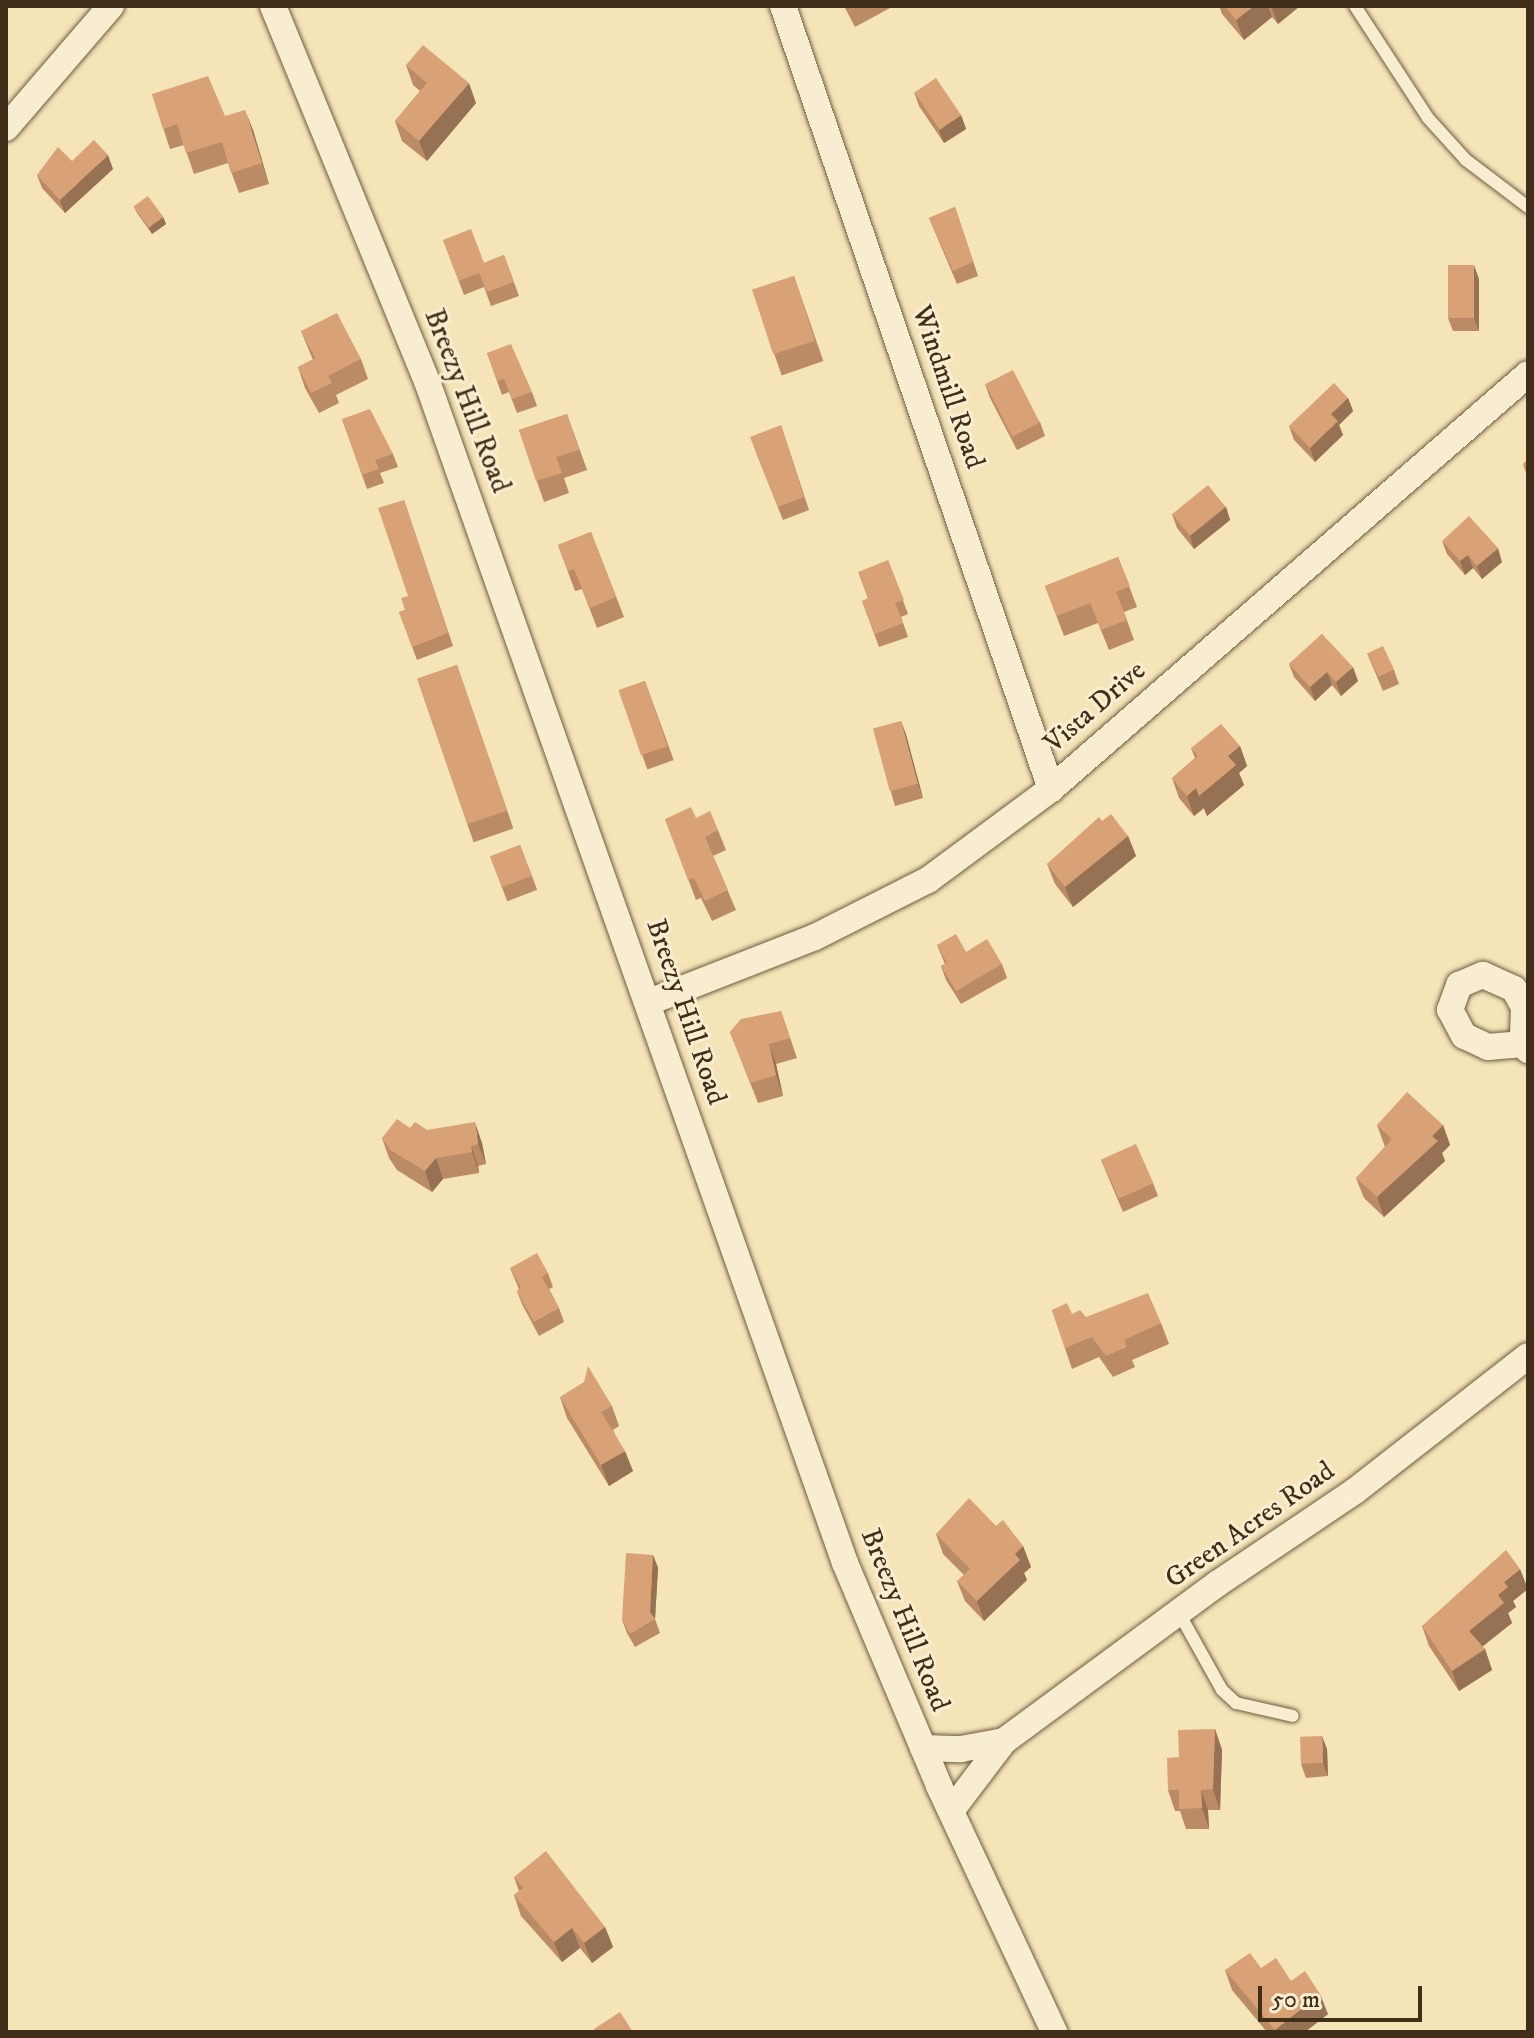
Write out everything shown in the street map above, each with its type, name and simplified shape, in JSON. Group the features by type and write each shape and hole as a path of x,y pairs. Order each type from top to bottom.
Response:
{"street":[{"path":"6,128 111,6"},
{"name":"Breezy Hill Road","path":"273,6 428,384 845,1563 951,1811 1054,2032"},
{"name":"Windmill Road","path":"783,6 1051,789"},
{"name":"Vista Drive","path":"649,1002 815,937 928,880 1051,789 1528,374"},
{"name":"Green Acres Road","path":"951,1811 1004,1741 1179,1613 1355,1491 1528,1356"},
{"name":"Green Acres Road","path":"923,1748 961,1749 1004,1741"}],"lane":[{"path":"1355,6 1428,118 1466,160 1528,207"},
{"path":"1179,1613 1222,1690 1236,1703 1293,1716"}],"building":[{"path":"1225,6 1254,6 1236,20"},
{"path":"423,45 469,83 419,141 395,121 427,83 406,65"},
{"path":"208,76 225,116 245,110 262,163 231,173 222,142 186,153 177,124 163,129 152,94"},
{"path":"936,78 961,115 940,130 914,93"},
{"path":"94,140 108,155 60,200 37,175 58,147 72,161"},
{"path":"148,196 163,217 149,228 133,207"},
{"path":"955,207 973,262 953,271 929,218"},
{"path":"471,229 484,263 504,255 514,282 487,292 479,273 459,281 443,240"},
{"path":"1448,265 1474,265 1474,318 1448,318"},
{"path":"794,276 815,341 773,354 752,290"},
{"path":"337,313 361,359 328,376 332,383 311,393 298,367 315,358 301,331"},
{"path":"511,344 532,392 512,399 504,379 497,381 487,353"},
{"path":"1013,370 1040,423 1012,437 985,384"},
{"path":"1334,383 1348,398 1331,414 1338,421 1310,448 1289,426"},
{"path":"370,409 393,454 375,460 379,469 362,475 342,419"},
{"path":"567,414 579,450 556,457 562,473 536,481 519,430"},
{"path":"781,425 804,497 778,507 750,437"},
{"path":"1208,485 1226,507 1190,536 1172,514"},
{"path":"404,500 448,633 412,647 399,612 405,610 401,598 408,596 378,508"},
{"path":"1469,516 1498,548 1477,566 1468,555 1460,561 1442,541"},
{"path":"591,532 616,597 590,608 574,569 568,571 558,545"},
{"path":"1118,557 1130,586 1116,592 1127,620 1101,630 1090,603 1057,616 1045,586"},
{"path":"888,560 904,600 895,603 903,623 875,634 862,601 868,599 858,572"},
{"path":"1322,634 1353,667 1336,682 1327,672 1310,687 1289,664"},
{"path":"1383,646 1394,670 1379,677 1368,653"},
{"path":"457,665 507,811 467,824 417,679"},
{"path":"645,681 667,746 641,755 619,690"},
{"path":"901,721 918,784 890,791 873,729"},
{"path":"1221,724 1240,746 1228,756 1236,765 1199,796 1196,788 1187,796 1172,778 1198,756 1191,748"},
{"path":"691,807 696,818 710,811 718,830 705,837 728,890 705,901 694,878 688,880 665,819"},
{"path":"1111,814 1128,836 1065,887 1047,864 1099,817 1102,821"},
{"path":"520,845 532,876 502,887 490,856"},
{"path":"956,934 966,952 987,939 1002,964 956,991 941,966 947,963 937,945"},
{"path":"781,1011 790,1038 769,1044 776,1075 750,1083 730,1032 741,1019"},
{"path":"1407,1092 1443,1125 1432,1136 1438,1141 1377,1197 1356,1178 1392,1139 1377,1125"},
{"path":"397,1119 410,1128 415,1122 427,1130 475,1122 478,1144 471,1146 472,1152 436,1158 425,1171 390,1150 382,1138"},
{"path":"1136,1144 1153,1183 1119,1199 1101,1159"},
{"path":"537,1253 548,1273 542,1277 559,1308 534,1322 517,1291 521,1288 510,1268"},
{"path":"1148,1293 1161,1323 1124,1340 1127,1347 1106,1356 1092,1337 1065,1348 1052,1310 1067,1303 1072,1314 1080,1310 1086,1317"},
{"path":"588,1366 612,1406 601,1412 625,1451 601,1465 560,1397 584,1382"},
{"path":"969,1498 996,1526 1003,1520 1023,1546 1015,1554 1020,1560 977,1601 957,1581 970,1569 936,1534"},
{"path":"1506,1550 1520,1569 1504,1582 1508,1587 1498,1595 1504,1603 1469,1631 1485,1649 1452,1671 1422,1626"},
{"path":"626,1553 653,1555 650,1612 655,1619 630,1634 622,1620"},
{"path":"1215,1729 1213,1789 1201,1790 1202,1808 1179,1809 1179,1790 1168,1790 1167,1758 1179,1757 1178,1730"},
{"path":"1322,1736 1323,1763 1301,1764 1300,1737"},
{"path":"546,1851 605,1927 584,1943 572,1928 554,1942 514,1895 523,1888 514,1877"},
{"path":"1250,1953 1261,1968 1276,1958 1291,1981 1305,1971 1320,1994 1275,2030 1225,1970"},
{"path":"620,2012 633,2032 596,2032 594,2029"}]}
